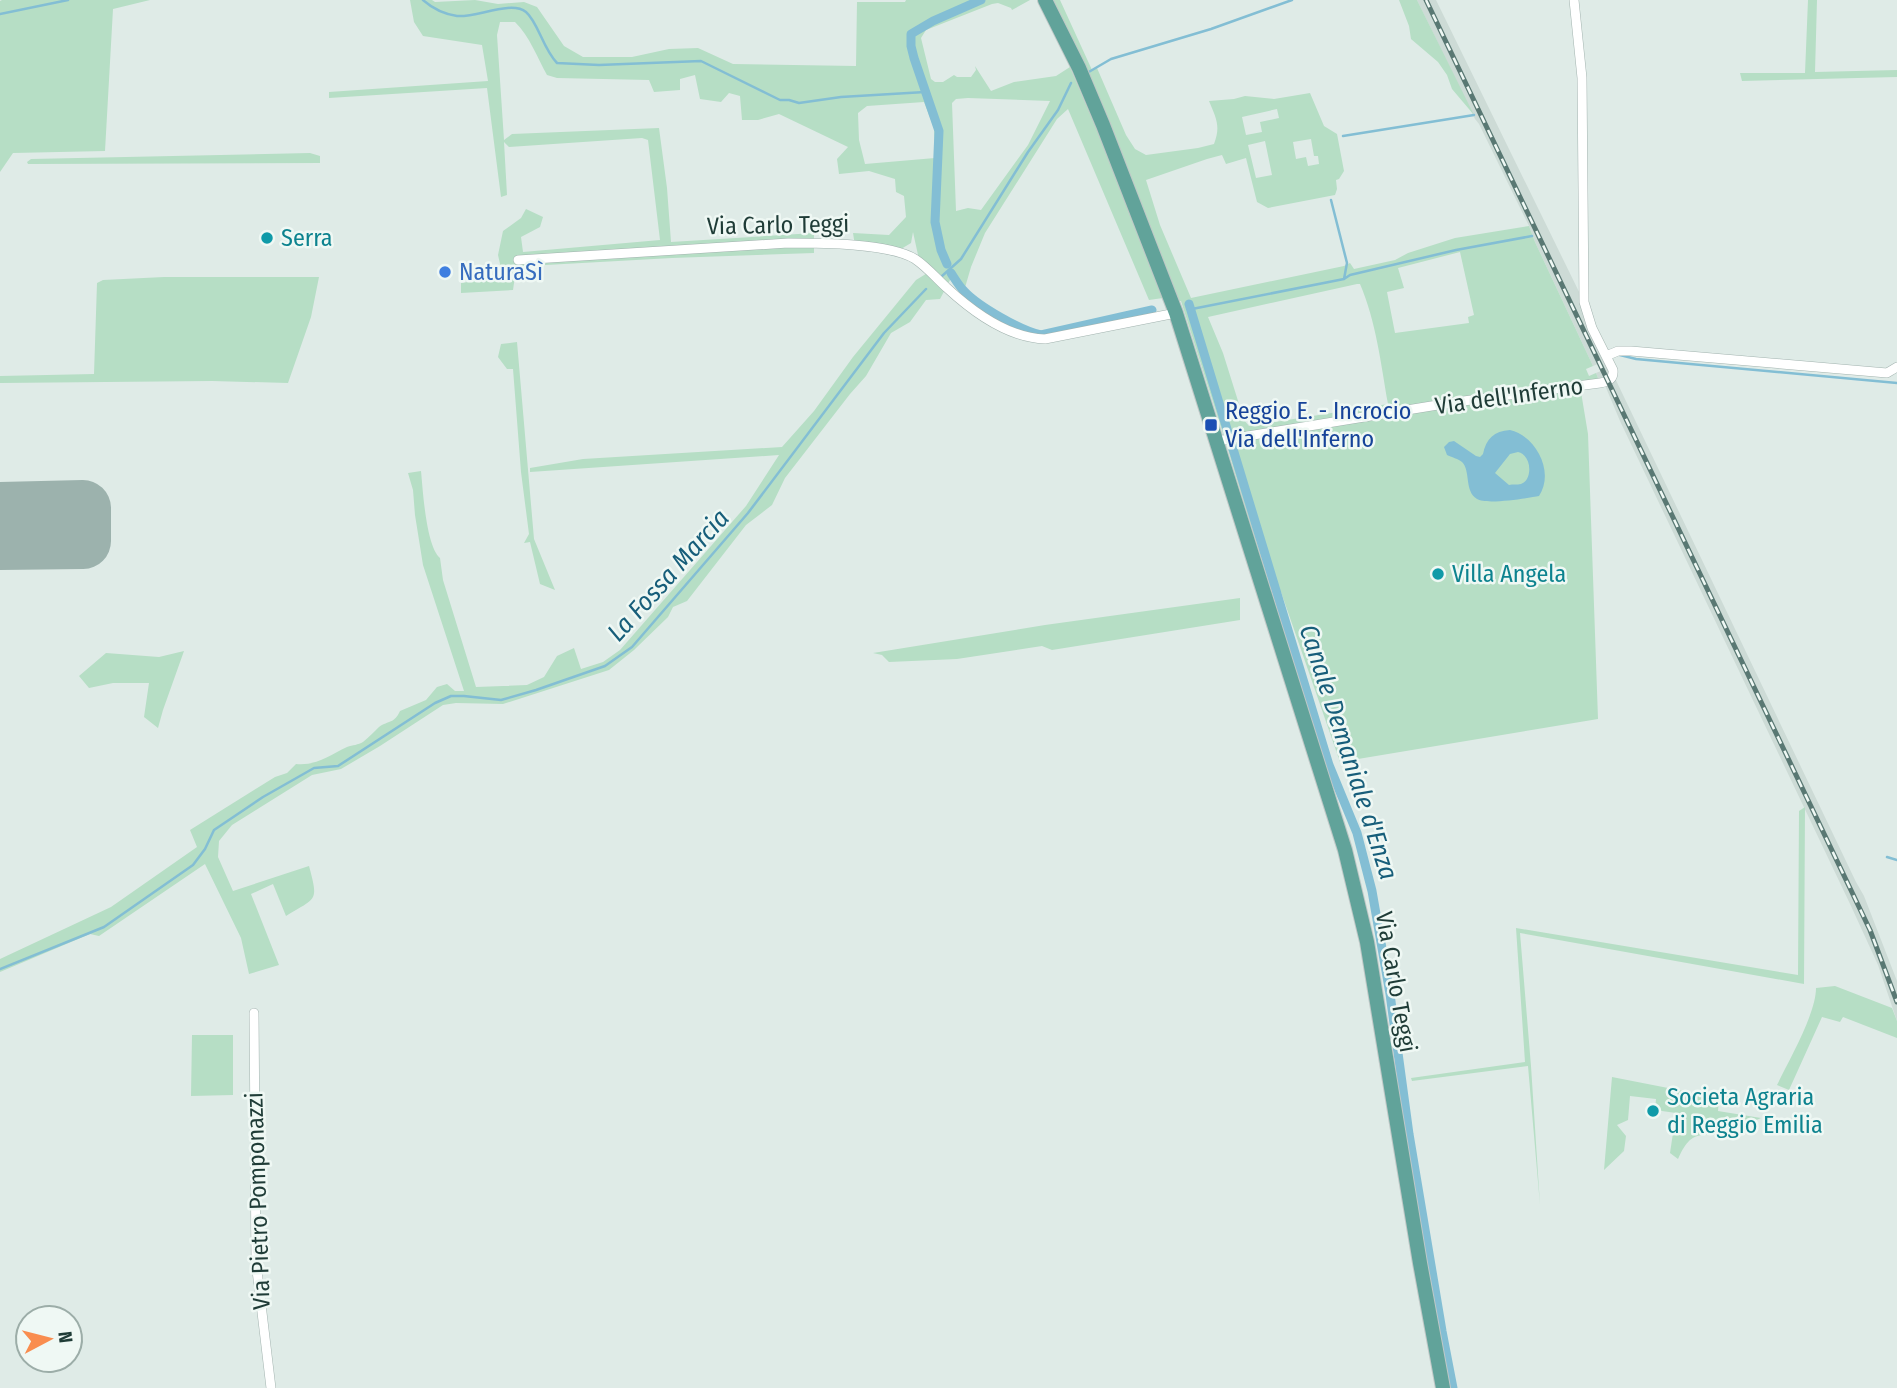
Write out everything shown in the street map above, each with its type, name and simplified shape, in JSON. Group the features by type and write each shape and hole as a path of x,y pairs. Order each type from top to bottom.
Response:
{"main road":[{"name":"Via Carlo Teggi","path":"1045,0 1079,68 1103,125 1176,313 1221,441 1345,850 1373,972 1443,1388"}],"street":[{"name":"Via dell'Inferno","path":"1221,441 1457,402 1609,381 1613,374 1592,328 1584,302 1583,78 1574,0"},
{"name":"Via Carlo Teggi","path":"518,260 830,243 895,252 915,259 956,297 981,314 1033,339 1045,339 1176,313"},
{"name":"Via dell'Inferno","path":"1606,356 1618,351 1632,351 1886,373 1897,367"},
{"name":"Via Pietro Pomponazzi","path":"254,1013 256,1251 271,1388"}],"shaded area":[{"path":"1417,0 1436,0 1584,302 1613,374 1864,896 1897,981 1897,1021 1878,965 1851,906 1604,383 1600,383 1596,373 1601,371 1598,364 1593,366 1529,226"},
{"path":"95,504 93,544 0,546 0,505"}],"green space":[{"path":"2,0 150,0 113,9 105,151 13,153 0,172"},
{"path":"410,0 475,0 498,4 524,2 537,7 564,46 583,57 632,57 669,49 698,48 733,64 856,66 857,2 1030,0 1012,10 998,3 992,4 926,30 921,38 931,79 943,82 954,75 971,77 976,70 975,66 991,91 1014,82 1056,76 1070,67 1118,179 1163,298 1149,300 1068,109 1057,119 985,233 964,291 951,274 940,299 926,300 910,322 891,333 866,376 785,478 772,505 746,525 687,601 673,607 668,617 634,650 609,670 503,704 443,705 341,769 312,775 232,825 219,841 218,857 233,891 309,866 314,887 312,898 286,916 273,884 251,894 279,965 249,974 241,938 205,864 99,936 90,934 0,972 0,959 111,907 197,847 190,830 275,777 287,773 296,764 316,762 363,742 379,727 393,720 400,711 426,700 437,687 447,684 455,691 464,691 423,565 413,490 408,473 421,471 431,542 440,558 443,580 476,687 527,685 544,677 557,656 574,648 581,669 603,662 620,650 746,506 779,455 530,472 530,468 583,459 782,447 814,411 853,357 916,280 929,272 920,264 913,232 911,243 896,252 855,246 853,233 889,235 906,217 904,196 896,192 895,179 869,171 839,174 837,159 848,147 779,114 758,120 742,120 740,96 729,93 721,102 700,99 695,75 680,79 680,90 654,92 649,80 557,78 547,75 529,41 515,22 500,22 497,35 504,140 512,134 659,128 671,242 814,233 814,253 528,266 516,269 513,290 461,293 461,283 503,277 498,255 503,231 521,218 526,209 543,217 540,227 521,237 523,252 660,240 648,140 642,138 509,147 504,142 507,195 501,197 487,88 329,98 329,92 488,81 482,45 423,36 414,22","holes":["956,99 1050,101 1028,145 981,210 968,208 956,211 952,103","924,102 934,128 935,158 865,164 859,140 858,113 867,106"]},
{"path":"1045,0 1060,0 1092,70 1097,68 1126,135 1135,149 1146,155 1214,144 1216,117 1209,101 1245,96 1274,99 1310,93 1324,126 1337,134 1344,171 1336,180 1335,195 1268,208 1257,202 1246,158 1226,164 1222,155 1146,180 1160,225 1191,298 1350,263 1354,269 1395,260 1455,238 1529,226 1593,366 1586,369 1589,376 1596,373 1600,383 1573,387 1573,392 1581,392 1588,434 1598,719 1340,762 1281,592 1273,592 1269,586 1181,301 1172,302","holes":["1277,109 1279,118 1260,122 1262,132 1246,135 1242,117","1311,139 1314,156 1318,156 1319,164 1308,166 1306,157 1296,159 1293,142","1265,141 1272,175 1256,178 1248,145","1460,252 1474,315 1468,317 1469,323 1395,333 1387,292 1404,288 1398,268","1360,284 1374,328 1388,404 1249,426 1244,420 1223,353 1208,317"]},
{"path":"1399,0 1417,0 1474,115 1452,89 1438,62 1411,39"},
{"path":"1808,0 1817,0 1815,72 1897,70 1897,77 1742,81 1740,73 1805,73"},
{"path":"310,153 320,156 320,163 27,162 31,159"},
{"path":"164,277 319,277 311,317 288,383 0,383 0,376 94,374 97,283 103,280"},
{"path":"517,342 534,539 555,590 540,584 530,542 524,543 529,534 513,369 507,369 498,357 501,344"},
{"path":"1240,598 1240,620 1052,650 1042,646 957,659 889,662 882,655 873,653 1045,625"},
{"path":"184,651 158,728 144,717 149,683 113,683 89,688 79,676 106,653 159,657"},
{"path":"1805,807 1804,984 1520,933 1540,1205 1528,1066 1412,1081 1411,1078 1525,1062 1516,928 1798,975 1799,811"},
{"path":"1835,986 1892,1008 1897,1021 1897,1038 1843,1017 1840,1022 1822,1017 1789,1090 1777,1085 1807,1024 1816,988"},
{"path":"192,1035 233,1035 233,1095 191,1096"},
{"path":"1612,1077 1719,1098 1718,1111 1761,1118 1752,1122 1719,1118 1715,1135 1696,1136 1684,1147 1678,1159 1670,1153 1676,1113 1655,1110 1656,1099 1630,1096 1628,1120 1617,1125 1626,1136 1624,1151 1604,1170"}],"water":[{"path":"1510,430 1528,439 1540,456 1545,476 1539,496 1498,501 1477,499 1470,491 1465,466 1461,461 1447,455 1444,447 1454,441 1480,457 1492,437 1499,432","holes":["1510,454 1523,454 1528,462 1528,478 1521,484 1509,485 1495,473"]}],"waterway":[{"path":"0,14 68,0"},
{"path":"423,0 438,10 457,16 520,9 530,16 557,63 599,65 701,61 780,100 799,103 841,97 925,92"},
{"name":"Canale Demaniale d'Enza","path":"947,264 935,222 939,131 914,58 911,34 981,0"},
{"name":"La Fossa Marcia","path":"1087,73 1111,59 1211,29 1292,0"},
{"name":"La Fossa Marcia","path":"942,276 961,259 1028,152 1058,110 1071,83"},
{"path":"1343,136 1474,115"},
{"path":"1192,309 1344,279 1347,263 1331,200"},
{"path":"1344,279 1350,275 1456,250 1532,236"},
{"name":"Canale Demaniale d'Enza","path":"951,273 962,289 979,304 1012,323 1041,335 1152,310"},
{"name":"La Fossa Marcia","path":"0,969 104,927 193,865 214,830 263,797 314,768 338,766 435,703 451,696 501,700 605,666 632,647 748,513 884,333 926,289"},
{"name":"Canale Demaniale d'Enza","path":"1189,304 1329,765 1357,833 1372,891 1390,994 1409,1134 1453,1388"},
{"path":"1620,355 1636,359 1897,383"},
{"path":"1887,857 1897,860"}],"runway":[{"path":"0,510 83,508 83,541 0,542"}],"railway":[{"path":"1426,0 1870,930 1897,1002"}],"place":[{"name":"Serra","path":"267,238"},
{"name":"NaturaSì","path":"445,272"},
{"name":"Reggio E. - Incrocio Via dell'Inferno","path":"1211,425"},
{"name":"Villa Angela","path":"1438,574"},
{"name":"Societa Agraria di Reggio Emilia","path":"1653,1111"}]}
